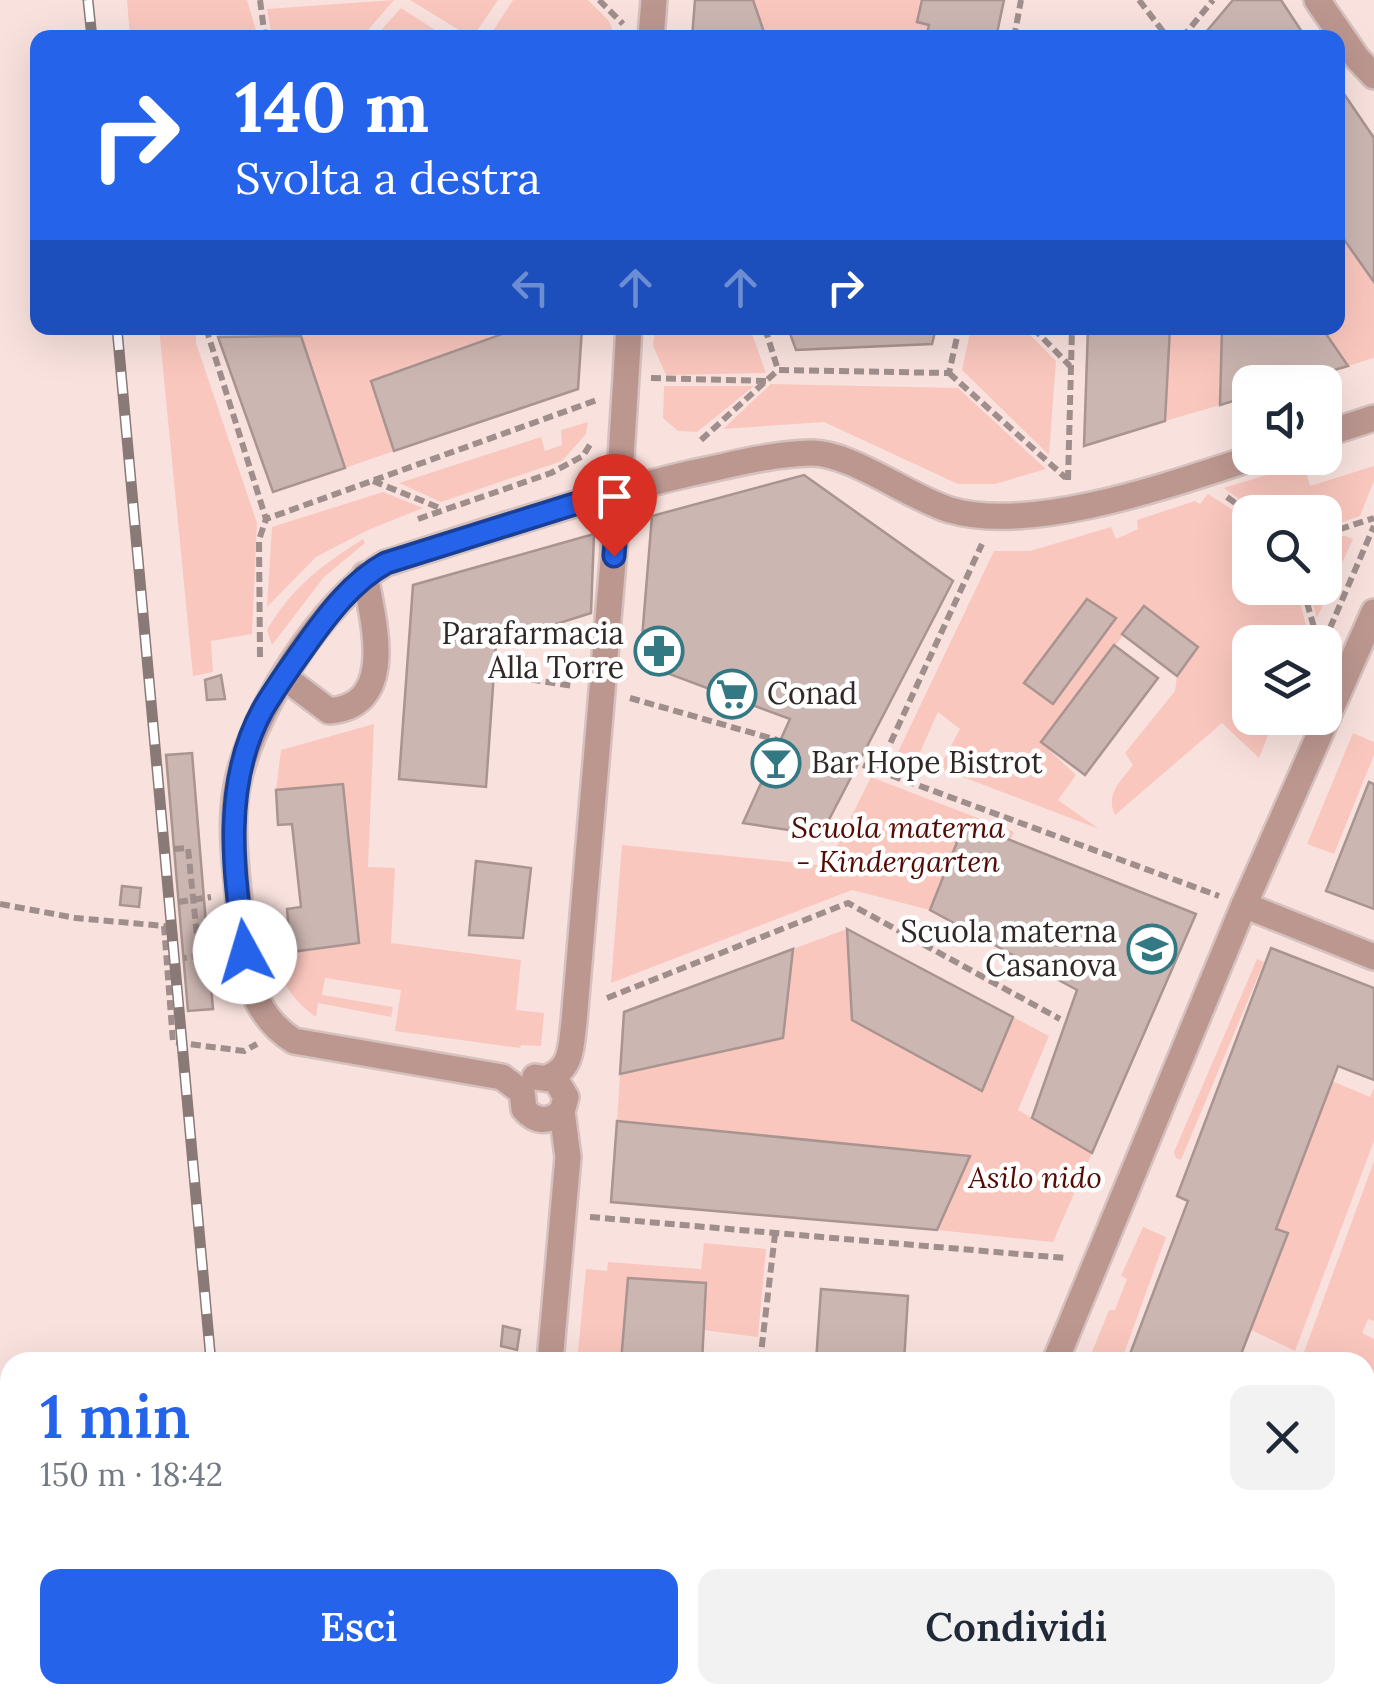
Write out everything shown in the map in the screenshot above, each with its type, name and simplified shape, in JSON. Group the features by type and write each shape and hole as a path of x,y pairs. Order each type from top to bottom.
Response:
{"street":[{"path":"643,30 654,0"},
{"path":"1317,0 1338,30"},
{"path":"1345,41 1374,76"},
{"path":"522,1092 534,1078 559,1073 568,1062 574,1022 629,335"},
{"path":"1342,428 1374,418"},
{"path":"562,1112 547,1120 534,1118 524,1109 522,1092 502,1077 294,1042 275,1029 258,1004 248,972 233,832 236,786 276,672 366,575 386,563 619,490 778,455 817,453 845,462 935,505 994,517 1098,502 1232,464"},
{"path":"276,672 330,712 354,707 371,687 376,657 366,575"},
{"path":"1059,1352 1244,905 1374,612"},
{"path":"1244,905 1374,957"},
{"path":"549,1076 565,1091 562,1112 568,1157 551,1352"}],"path":[{"path":"260,0 264,30"},
{"path":"599,0 636,30"},
{"path":"1015,30 1021,0"},
{"path":"1139,0 1162,30"},
{"path":"1189,30 1213,0"},
{"path":"208,335 266,520 260,540 260,658 276,672"},
{"path":"766,335 778,370"},
{"path":"950,373 958,335"},
{"path":"1040,335 1071,367"},
{"path":"1066,478 1072,335"},
{"path":"701,440 778,370 950,373 1098,502"},
{"path":"626,378 766,381"},
{"path":"266,520 602,398 602,412"},
{"path":"407,524 441,508 551,473 583,456 592,441"},
{"path":"372,481 441,508"},
{"path":"878,770 994,517"},
{"path":"1342,528 1374,518"},
{"path":"1328,625 1374,526"},
{"path":"501,675 602,690 777,740"},
{"path":"864,765 1244,905"},
{"path":"174,849 188,848 194,899 199,956 184,958"},
{"path":"178,902 218,897"},
{"path":"574,1022 605,1024 607,996 848,903 1060,1019"},
{"path":"0,904 76,918 164,926 173,1042 244,1051 275,1029"},
{"path":"564,1214 1064,1258"},
{"path":"761,1352 775,1234"}],"green space":[{"path":"127,0 247,0 256,30 129,30"},
{"path":"394,0 368,30 271,30 267,9"},
{"path":"410,0 498,0 477,30 459,30"},
{"path":"513,0 588,0 609,21 612,30 494,30"},
{"path":"753,0 922,0 929,25 928,30 764,30"},
{"path":"401,8 435,30 381,30"},
{"path":"1345,241 1374,282 1374,358 1348,366 1327,335 1345,335"},
{"path":"160,335 196,335 257,523 252,634 211,641 213,672 193,676"},
{"path":"219,335 499,335 371,381 394,451 345,468 301,336"},
{"path":"654,335 752,335 766,373 666,375 653,346"},
{"path":"970,335 1030,335 1056,361 1049,455 962,370"},
{"path":"1170,335 1222,335 1220,405 1165,421"},
{"path":"771,384 958,388 1046,469 995,484 958,484 824,422 723,429"},
{"path":"664,386 754,386 697,432 678,431 663,418"},
{"path":"588,422 586,434 562,461 441,502 399,483 541,437 545,451 562,445 561,430"},
{"path":"1374,466 1374,481 1360,516 1342,522 1342,495 1234,495 1224,488 1266,475 1307,475 1310,486"},
{"path":"383,492 423,508 316,557 267,607 272,527"},
{"path":"1208,494 1232,509 1232,605 1301,605 1306,625 1232,625 1232,732 1222,723 1115,815 1113,794 1133,765 1125,753 1175,691 1177,676 1198,647 1145,607 1041,742 1076,775 1058,800 1099,829 939,768 960,729 938,712 917,759 898,752 994,551 1030,551 1111,527 1116,539 1138,529 1137,520 1195,501 1200,504"},
{"path":"1342,536 1353,539 1342,563"},
{"path":"363,539 365,543 324,577 272,645 267,630 287,601 321,568"},
{"path":"1313,605 1323,605 1317,618"},
{"path":"374,724 368,867 395,868 391,943 521,960 516,1010 544,1013 541,1046 520,1048 395,1031 401,990 325,978 322,995 393,1007 391,1017 318,1003 316,1017 300,1004 284,981 277,953 359,942 343,785 276,790 281,750"},
{"path":"1353,733 1374,742 1374,755 1334,854 1307,844"},
{"path":"1235,735 1268,735 1259,758"},
{"name":"Scuola materna - Kindergarten","path":"871,777 1014,832 1010,840 965,823 930,910 852,890 611,983 622,845 827,866"},
{"name":"Asilo nido","path":"847,929 853,1020 981,1091 1013,1017 1049,1036 1018,1110 1092,1153 1053,1242 937,1230 969,1156 617,1121 620,1074 783,1038 793,949"},
{"path":"1257,959 1264,962 1181,1160 1174,1152"},
{"path":"1332,1081 1370,1097 1374,1088 1374,1141 1295,1351 1251,1330 1287,1234 1276,1229"},
{"path":"1374,1161 1374,1321 1368,1319 1362,1333 1374,1339 1374,1352 1304,1352"},
{"path":"1143,1227 1166,1237 1125,1352 1092,1352 1127,1279 1121,1276"},
{"path":"704,1243 766,1249 758,1337 703,1330 706,1283 629,1278 622,1352 578,1352 586,1269 607,1271 608,1262 701,1269"}],"building":[{"path":"695,0 753,0 763,30 693,30"},
{"path":"922,0 1004,0 998,30 928,30 929,25 917,22"},
{"path":"1233,0 1281,0 1301,30 1208,30"},
{"path":"1345,95 1374,138 1374,282 1345,241"},
{"path":"499,335 582,335 578,389 394,451 371,381"},
{"path":"791,335 934,335 932,344 796,350"},
{"path":"1088,335 1170,335 1165,421 1084,446"},
{"path":"1222,335 1327,335 1348,366 1232,365 1232,401 1220,405"},
{"path":"301,336 345,468 273,492 218,337"},
{"path":"804,475 953,581 821,835 743,823 790,719 640,663 652,516"},
{"path":"594,534 591,613 496,643 486,787 399,779 413,585"},
{"path":"1087,599 1116,618 1053,704 1024,683"},
{"path":"1144,606 1198,647 1177,676 1122,634"},
{"path":"1114,645 1158,678 1085,775 1041,742"},
{"path":"221,675 225,699 207,700 205,680"},
{"path":"192,753 213,1009 188,1011 166,755"},
{"path":"1369,782 1374,784 1374,909 1326,891"},
{"path":"343,784 359,943 291,952 287,909 301,907 292,824 278,825 276,790"},
{"path":"965,822 1196,914 1092,1153 1032,1118 1077,990 930,910"},
{"path":"476,861 531,868 523,938 469,935"},
{"path":"122,886 141,888 139,907 120,905"},
{"path":"847,929 1013,1017 982,1091 852,1020"},
{"path":"1271,948 1374,988 1374,1080 1338,1066 1276,1229 1288,1233 1242,1352 1131,1352 1188,1201 1177,1196"},
{"path":"793,949 783,1038 620,1074 624,1012"},
{"path":"617,1121 970,1156 937,1230 611,1202"},
{"path":"628,1278 706,1283 703,1352 622,1352"},
{"path":"821,1289 908,1296 905,1352 817,1352"},
{"path":"503,1326 520,1330 517,1350 501,1346"}],"railway":[{"path":"88,0 91,30"},
{"path":"118,335 210,1352"}],"place":[{"name":"Parafarmacia Alla Torre","path":"659,651"},
{"name":"Conad","path":"732,694"},
{"name":"Bar Hope Bistrot","path":"776,763"},
{"name":"Scuola materna Casanova","path":"1152,949"}],"route":[{"path":"245,952 233,832 236,786 246,751 264,708 318,627 366,575 386,563 619,490 614,556"}]}
